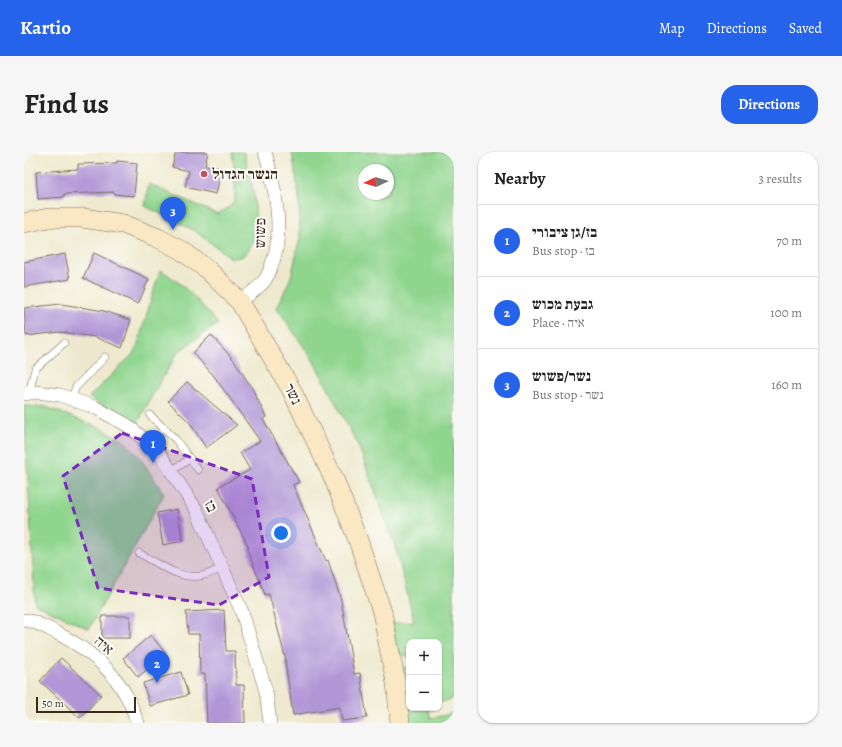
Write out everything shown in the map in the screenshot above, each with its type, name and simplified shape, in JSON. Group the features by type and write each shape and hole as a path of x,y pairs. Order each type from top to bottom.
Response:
{"street":[{"name":"פשוש","path":"240,302 265,280 275,258 278,238 276,199 265,152"},
{"name":"נשר","path":"24,223 48,218 83,218 123,224 158,238 181,250 207,269 240,302 291,389 334,479 359,543 382,612 396,683 400,723"},
{"name":"בז","path":"27,394 37,392 60,395 94,407 127,425 157,450 196,509 242,612 266,691 270,723"},
{"name":"איה","path":"24,620 41,625 70,639 110,671 127,697 138,723"}],"lane":[{"path":"27,394 35,369 64,343"},
{"path":"71,399 76,387 105,357"},
{"path":"150,415 176,440 198,470"},
{"path":"171,471 190,459"},
{"path":"139,553 178,574 190,577 204,575 222,568"}],"highlighted area":[{"path":"122,433 252,479 269,577 219,605 98,588 63,476"}],"green space":[{"path":"232,152 244,152 254,194 256,227 255,240 246,253 241,257 231,258 195,231 145,206 149,184 217,214 226,209 233,203 235,193"},
{"path":"292,152 454,152 454,698 442,702 442,639 406,639 406,656 392,651 391,623 414,621 396,549 359,447 313,360 277,308 291,277 300,238 299,196"},
{"path":"160,270 177,281 199,302 218,324 179,351 154,392 134,430 89,397 133,354 137,347"},
{"path":"24,406 46,407 103,429 124,441 141,459 164,494 89,629 35,604"},
{"path":"406,667 406,711 429,711 431,718 454,713 454,723 402,723 398,669"}],"building":[{"name":"הנשר הגדול","path":"176,152 208,152 205,165 222,169 216,194 185,187 189,171 172,167"},
{"path":"117,161 137,163 134,196 114,194 114,192 64,194 64,197 38,199 36,172 78,169 78,164 117,163"},
{"path":"94,253 149,279 138,304 83,278"},
{"path":"65,254 70,279 24,287 24,262"},
{"path":"61,304 104,311 131,320 122,348 95,337 60,332 26,336 24,308"},
{"path":"211,335 234,360 253,390 266,417 263,419 299,482 293,485 326,561 328,560 341,600 354,674 360,673 367,718 342,721 340,707 293,715 286,661 269,594 265,595 247,549 249,548 218,487 250,470 240,453 260,441 214,376 193,353"},
{"path":"187,382 237,425 206,448 190,423 168,401"},
{"path":"177,509 183,541 163,545 157,513"},
{"path":"224,610 226,651 235,651 236,685 244,685 245,723 207,723 205,674 200,674 199,634 188,634 186,612"},
{"path":"102,616 130,616 130,638 102,638"},
{"path":"151,635 166,654 138,677 123,658"},
{"path":"61,658 101,695 80,718 40,681"},
{"path":"181,672 188,695 150,706 143,683"}],"place":[{"name":"הנשר הגדול","path":"204,174"},
{"name":"נשר/פשוש","path":"173,230"},
{"name":"בז/גן ציבורי","path":"153,463"},
{"name":"גבעת מכוש","path":"157,683"}]}
